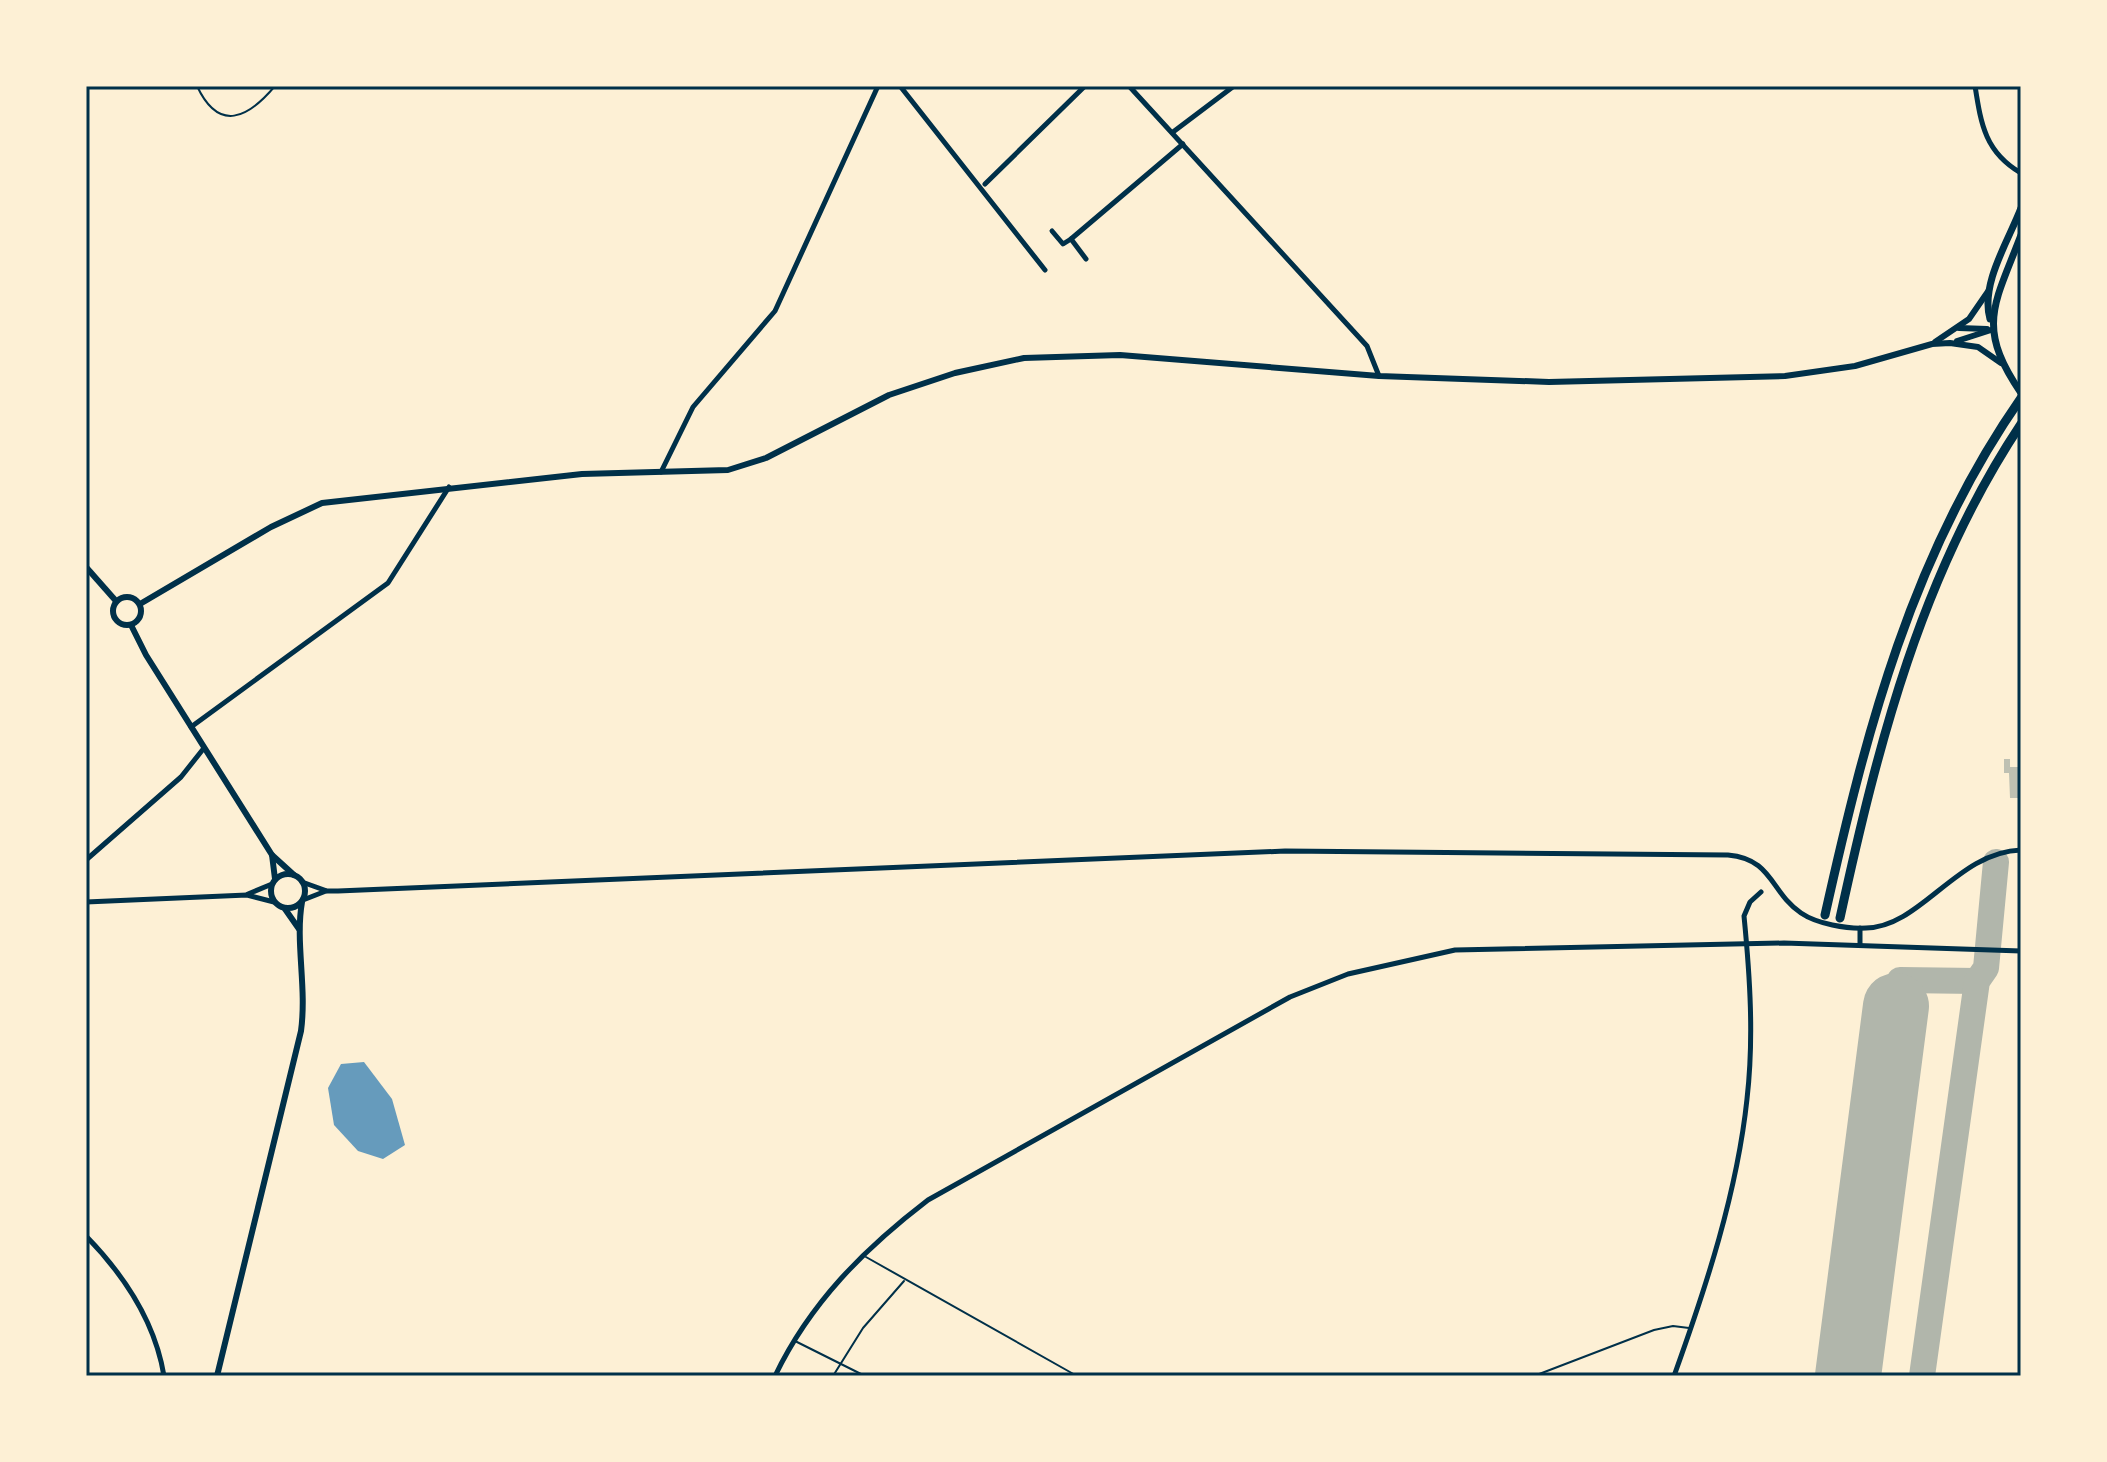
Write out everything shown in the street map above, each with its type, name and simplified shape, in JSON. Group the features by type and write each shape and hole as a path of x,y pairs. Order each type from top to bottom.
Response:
{"highway":[{"path":"1825,915 1865,745 1904,622 1958,500 2021,395"},
{"path":"1840,918 1882,737 1910,645 1960,528 2021,424"}],"main road":[{"path":"2021,208 1990,287 1986,306 2001,363 2021,395"},
{"path":"1991,326 2021,235"}],"street":[{"path":"660,473 693,407 775,311 878,86"},
{"path":"900,86 1045,270"},
{"path":"985,184 1085,86"},
{"path":"1129,86 1367,346 1379,376"},
{"path":"1173,132 1234,86"},
{"path":"1975,86 1979,117 1988,143 2021,173"},
{"path":"1052,231 1063,244 1071,239 1183,144"},
{"path":"1071,239 1086,259"},
{"path":"1932,344 1959,328 1990,287"},
{"path":"1959,328 1991,326"},
{"path":"1950,343 1991,326"},
{"path":"140,604 271,527 313,506 449,486 582,474 710,472 749,464 889,395 955,373 1024,358 1120,355 1379,376 1549,382 1762,378 1855,366 1932,344 1950,343 1978,347 2001,363"},
{"path":"191,727 388,583 449,486"},
{"path":"86,567 116,601"},
{"path":"140,604 129,596 116,601 112,610 115,619 131,625 272,855 302,882 327,891"},
{"path":"131,625 139,619 140,604"},
{"path":"86,860 181,777 205,747"},
{"path":"285,909 327,891 1285,851 1728,855 1746,858 1760,866 1787,901 1805,916 1860,928 1897,919 1989,855 2021,850"},
{"path":"272,855 274,902"},
{"path":"247,895 282,875 294,875"},
{"path":"217,1376 301,1031 304,976 299,929 302,882"},
{"path":"1674,1376 1727,1208 1747,1099 1751,1032 1746,909 1761,892"},
{"path":"86,902 247,895 274,902 285,909 299,929"},
{"path":"1860,928 1860,944"},
{"path":"775,1376 820,1301 862,1254 928,1200 1321,982 1411,958 1455,950 1860,944 2021,951"},
{"path":"86,1236 133,1293 155,1340 164,1376"}],"lane":[{"path":"862,1254 904,1281 1077,1376"},
{"path":"833,1376 876,1311 904,1281"},
{"path":"1534,1376 1654,1330 1673,1326 1690,1328"},
{"path":"794,1341 865,1376"}],"path":[{"path":"197,86 209,107 225,116 239,117 252,111 275,86"}],"water":[{"path":"364,1062 392,1099 405,1145 383,1159 358,1151 334,1125 328,1088 341,1064"}],"building":[{"path":"2004,759 2010,759 2010,767 2021,767 2021,798 2010,798 2009,773 2004,773"}],"taxiway":[{"path":"1922,1376 1977,981 1986,968 1996,862"},
{"path":"1896,1006 1900,980 1977,981"}],"runway":[{"path":"1848,1376 1896,1006"}]}
